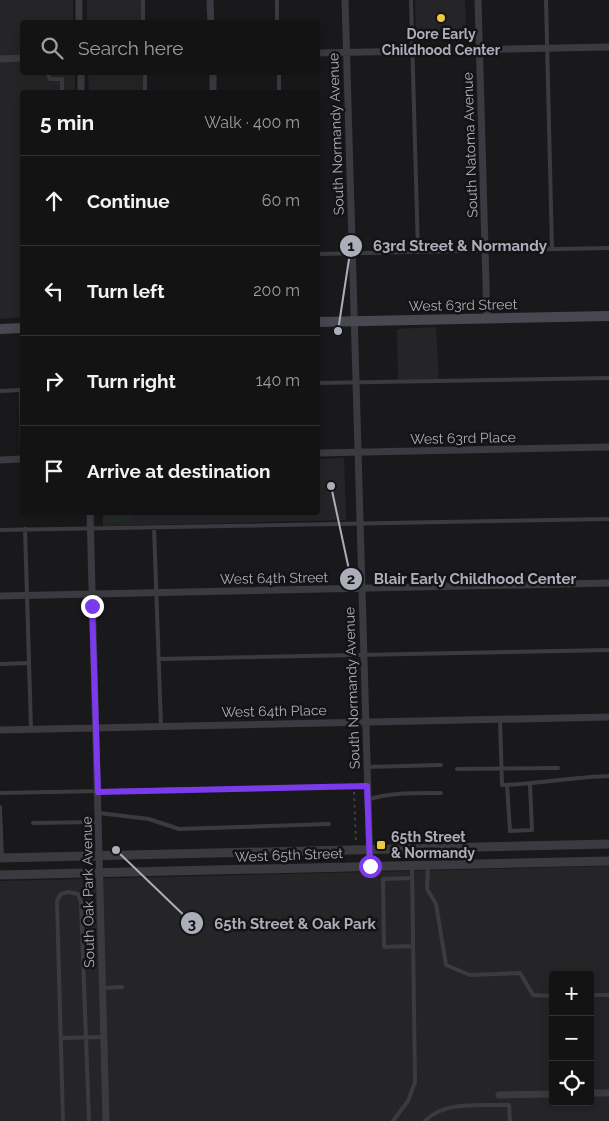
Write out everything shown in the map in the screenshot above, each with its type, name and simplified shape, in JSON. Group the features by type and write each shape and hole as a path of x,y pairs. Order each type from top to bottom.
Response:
{"main road":[{"name":"West 63rd Street","path":"320,322 609,316"},
{"path":"0,329 20,328"}],"street":[{"path":"79,0 79,20"},
{"path":"210,0 211,20"},
{"name":"South Normandy Avenue","path":"345,0 370,866"},
{"name":"South Natoma Avenue","path":"478,0 487,319"},
{"path":"320,53 609,47"},
{"path":"0,59 20,58"},
{"path":"81,75 81,90"},
{"path":"212,75 213,90"},
{"name":"West 63rd Place","path":"320,453 609,447"},
{"path":"0,460 20,459"},
{"name":"South Oak Park Avenue","path":"90,515 106,1121"},
{"name":"West 64th Street","path":"0,596 609,583"},
{"name":"West 64th Place","path":"0,730 609,717"},
{"name":"West 65th Street","path":"1,858 609,844"},
{"name":"West 65th Street","path":"0,875 609,860"},
{"path":"594,1093 609,1093"},
{"path":"499,1095 549,1094"}],"lane":[{"path":"142,0 143,20"},
{"path":"277,0 277,20"},
{"path":"411,0 418,252"},
{"path":"546,0 552,249"},
{"path":"48,75 50,79 62,79 62,90"},
{"path":"144,75 145,90"},
{"path":"278,75 279,90"},
{"path":"320,254 609,248"},
{"path":"320,383 609,378"},
{"path":"0,391 20,390"},
{"path":"0,530 609,519"},
{"path":"154,527 161,726"},
{"path":"25,530 31,729"},
{"path":"158,659 609,650"},
{"path":"0,664 29,663"},
{"path":"500,719 502,785 530,785 572,777 609,776"},
{"path":"366,767 441,765"},
{"path":"457,770 558,768"},
{"path":"507,785 510,831 532,830 530,785"},
{"path":"0,793 367,786"},
{"path":"368,800 387,795 441,793"},
{"path":"0,807 1,858"},
{"path":"99,813 149,819 180,829 329,824"},
{"path":"33,823 99,822"},
{"path":"393,1121 408,1101 415,1082 412,865"},
{"path":"428,865 427,889 436,904 446,965 470,975 520,973 533,995 549,996"},
{"path":"412,878 383,879 383,888 384,946 413,946"},
{"path":"64,1121 57,901 60,894 68,892 78,894 81,902 88,1121"},
{"path":"103,988 122,987"},
{"path":"594,995 609,995"},
{"path":"61,1038 104,1037"},
{"path":"425,1121 431,1115 446,1107 509,1105 510,1121"}],"path":[{"path":"354,790 356,845"}],"shaded area":[{"path":"0,0 73,0 73,20 20,20 20,75 75,75 75,90 20,90 20,317 0,319"},
{"path":"87,0 141,0 141,20 87,20"},
{"name":"Dore Early Childhood Center","path":"415,0 465,0 466,35 416,36"},
{"path":"88,75 143,75 143,90 89,90"},
{"path":"436,327 439,380 398,381 397,329"},
{"path":"344,458 346,520 103,526 103,515 320,515 320,459"},
{"path":"103,515 130,515 131,522 103,523"},
{"path":"609,866 609,1121 0,1121 0,881"}],"place":[{"name":"Dore Early Childhood Center","path":"441,18"},
{"name":"63rd Street & Normandy","path":"338,331"},
{"name":"Blair Early Childhood Center","path":"331,486"},
{"name":"65th Street & Normandy","path":"381,845"},
{"name":"65th Street & Oak Park","path":"116,850"}],"route":[{"path":"92,606 98,792 367,786 370,866"}]}
